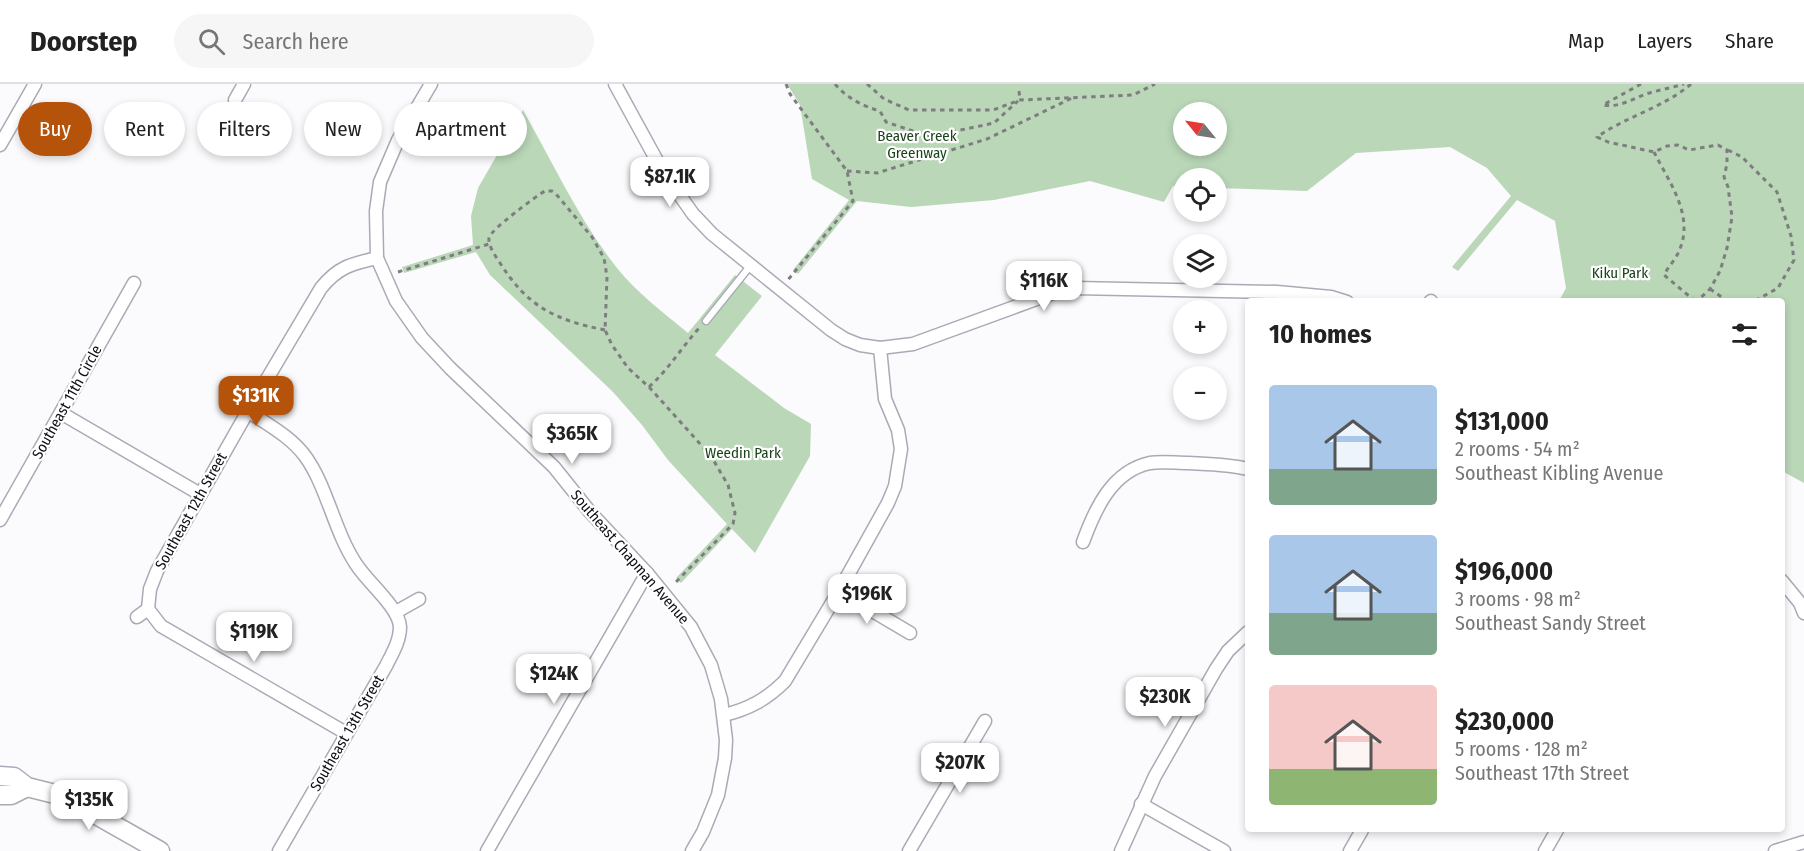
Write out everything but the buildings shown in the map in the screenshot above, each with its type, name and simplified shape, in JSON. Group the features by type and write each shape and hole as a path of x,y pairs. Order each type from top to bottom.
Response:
{"main road":[{"path":"0,776 14,777 27,787 59,795 160,851"},
{"path":"0,795 11,795 27,787"}],"street":[{"path":"0,145 35,84"},
{"path":"235,100 244,84"},
{"name":"Southeast Chapman Avenue","path":"431,84 398,140 380,182 376,211 377,258 396,301 422,338 450,368 554,467 590,512 646,573 691,627 707,656 717,682 724,715 726,740 723,777 712,812 692,851"},
{"path":"615,84 663,170 693,214 712,234 845,339 880,348 913,344 1053,293 1075,288 1277,292 1334,298"},
{"name":"Southeast 12th Street","path":"148,609 150,589 157,571 321,288 330,277 344,267 377,258"},
{"name":"Southeast 11th Circle","path":"0,520 134,283"},
{"path":"724,715 756,704 773,693 785,681 888,503 899,467 901,449 898,430 885,399 880,348"},
{"path":"248,411 294,443 305,457 315,472 345,546 368,581 396,612 419,599"},
{"path":"61,413 200,494"},
{"path":"1083,542 1093,516 1106,494 1131,471 1151,463 1222,464 1245,468"},
{"path":"487,851 646,573"},
{"path":"1785,585 1800,603 1804,613"},
{"path":"839,591 910,633"},
{"path":"137,617 148,609 161,626 346,734"},
{"name":"Southeast 13th Street","path":"279,851 397,643 400,627 396,612"},
{"path":"1121,851 1155,776 1216,669 1228,651 1245,635"},
{"path":"909,851 985,721"},
{"path":"1141,804 1224,851"},
{"path":"1350,851 1361,832"},
{"path":"1545,851 1556,832"},
{"path":"1775,851 1804,842"}],"lane":[{"path":"706,321 751,265"}],"path":[{"path":"780,288 825,237 852,201 847,171 790,94 786,84"},
{"path":"834,84 864,107 880,111 886,122 934,138 994,123 1020,100"},
{"path":"867,84 884,99 909,110 993,110 1020,100 1133,95 1155,84"},
{"path":"1641,84 1604,105 1631,101 1684,84"},
{"path":"1691,84 1671,99 1626,120 1597,137 1608,142 1654,152 1667,146 1678,145 1689,150 1718,145 1742,157 1777,192 1791,236 1794,260 1778,288 1760,298"},
{"path":"1019,91 1020,100"},
{"path":"847,171 877,173 987,139 1076,96"},
{"path":"1700,298 1710,289 1720,272 1727,248 1732,217 1728,187 1724,177 1727,150"},
{"path":"1654,152 1682,205 1683,230 1679,251 1664,275 1690,298"},
{"path":"605,330 567,321 536,306 507,273 489,243 489,236 497,226 541,193 554,192 592,237 604,258 607,277 605,330 619,357 711,456 728,485 735,513 731,528 663,594"},
{"path":"385,276 489,243"},
{"path":"1710,289 1723,298"},
{"path":"649,387 663,374 677,353 706,321"}],"green space":[{"name":"Beaver Creek Greenway","path":"787,84 1804,84 1804,483 1785,473 1785,298 1561,298 1566,288 1555,221 1517,200 1458,271 1452,267 1511,196 1487,168 1450,147 1356,153 1307,191 1227,188 1227,168 1173,168 1173,186 1164,202 1090,181 994,200 911,207 857,201 798,274 793,270 849,200 812,179 800,105"},
{"name":"Weedin Park","path":"527,117 578,211 603,250 633,286 688,333 735,275 762,296 715,355 784,408 811,424 810,456 755,553 732,529 681,583 676,578 727,524 668,460 613,392 490,275 476,252 404,273 402,267 473,245 471,216 478,188 496,156 527,156"}],"park label":[{"name":"Kiku Park","path":"1620,273"}]}
